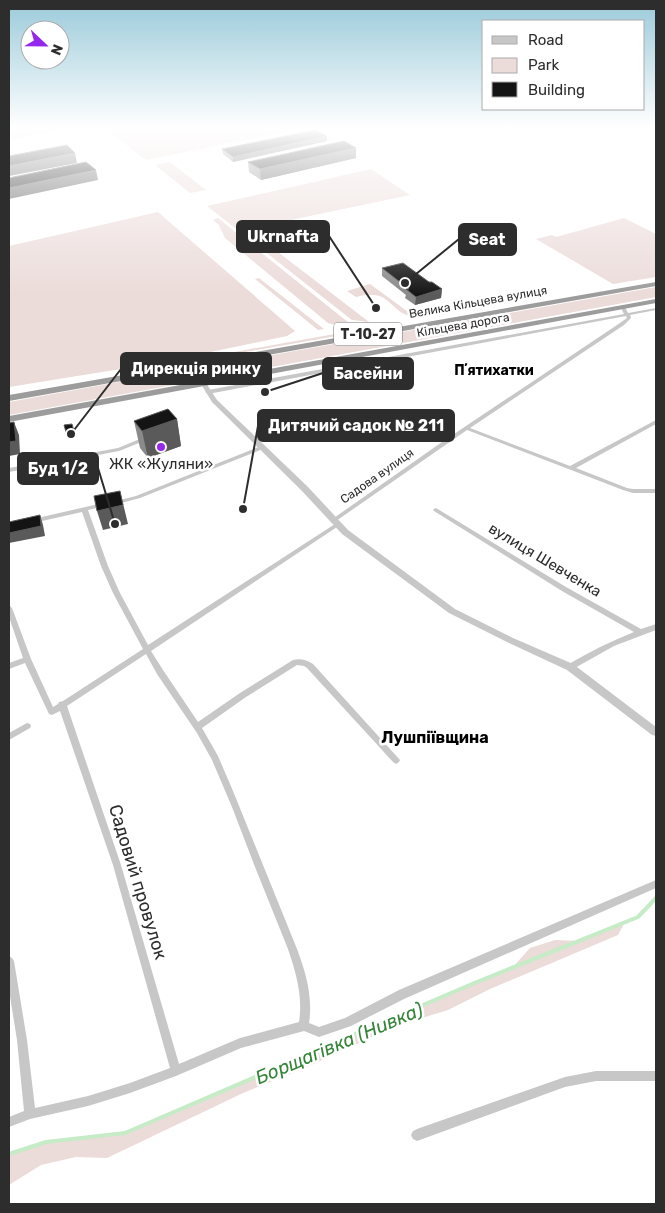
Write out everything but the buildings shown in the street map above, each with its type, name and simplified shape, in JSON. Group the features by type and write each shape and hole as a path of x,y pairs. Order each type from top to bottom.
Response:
{"highway":[{"name":"Велика Кільцева вулиця","path":"9,398 656,284"},
{"name":"Кільцева дорога","path":"9,419 206,388 625,311 656,301"}],"street":[{"path":"625,311 656,309"},
{"name":"Садова вулиця","path":"28,659 52,712 282,560 466,428 622,324 628,318 625,311"},
{"path":"206,388 261,448 306,489 335,523 452,610 510,640 570,667 656,732"},
{"path":"571,468 656,422"},
{"path":"466,428 508,446 629,490 656,491"},
{"path":"9,470 119,448 156,434"},
{"path":"27,522 138,497 261,448"},
{"path":"85,510 107,573 147,650 197,727 221,770 298,962 304,988 306,1020 304,1026"},
{"name":"вулиця Шевченка","path":"436,510 564,589 640,632"},
{"path":"9,608 28,659 9,666"},
{"path":"570,667 622,639 656,627"},
{"path":"197,727 250,690 296,662 302,662 310,666 396,760"},
{"name":"Садовий провулок","path":"62,704 117,866 176,1071"},
{"path":"9,737 27,726"},
{"path":"9,1122 30,1114 88,1101 176,1071 240,1043 304,1026 318,1032 348,1022 401,995 656,884"},
{"path":"9,961 22,1040 30,1114"},
{"path":"417,1135 564,1082 596,1076 656,1076"}],"green space":[{"path":"177,183 196,183 206,190 190,193"},
{"path":"311,183 391,183 410,195 248,229 369,322 352,320 207,206"},
{"path":"158,212 295,331 287,336 191,356 171,355 150,359 127,368 9,387 9,246"},
{"path":"218,218 354,326 345,328 328,323 225,238 219,225 213,220"},
{"path":"624,218 656,234 656,277 613,284 536,239 552,235 556,237"},
{"path":"259,278 324,329 318,330 255,279"},
{"path":"370,284 415,317 406,315 384,298 377,295 356,297 347,291"},
{"path":"656,287 656,297 244,372 238,361"},
{"path":"406,324 239,353 234,352 379,326"},
{"path":"234,361 239,373 9,415 9,402"},
{"path":"625,922 618,935 490,989 448,1010 396,1026 305,1068 243,1093 107,1158 76,1157 41,1165 9,1185 9,1154 46,1142 125,1133 512,968 530,948 555,940 579,941"}],"waterway":[{"name":"Борщагівка (Нивка)","path":"9,1154 46,1142 125,1133 472,984 638,917 656,898"}],"place":[{"name":"Seat","path":"405,283"},
{"name":"Ukrnafta","path":"376,308"},
{"name":"Басейни","path":"265,392"},
{"name":"Дирекція ринку","path":"71,434"},
{"name":"ЖК «Жуляни»","path":"161,447"},
{"name":"Дитячий садок № 211","path":"243,509"},
{"name":"Буд 1/2","path":"115,524"}],"district":[{"name":"Пʼятихатки","path":"494,370"},
{"name":"Лушпіївщина","path":"435,737"}]}
